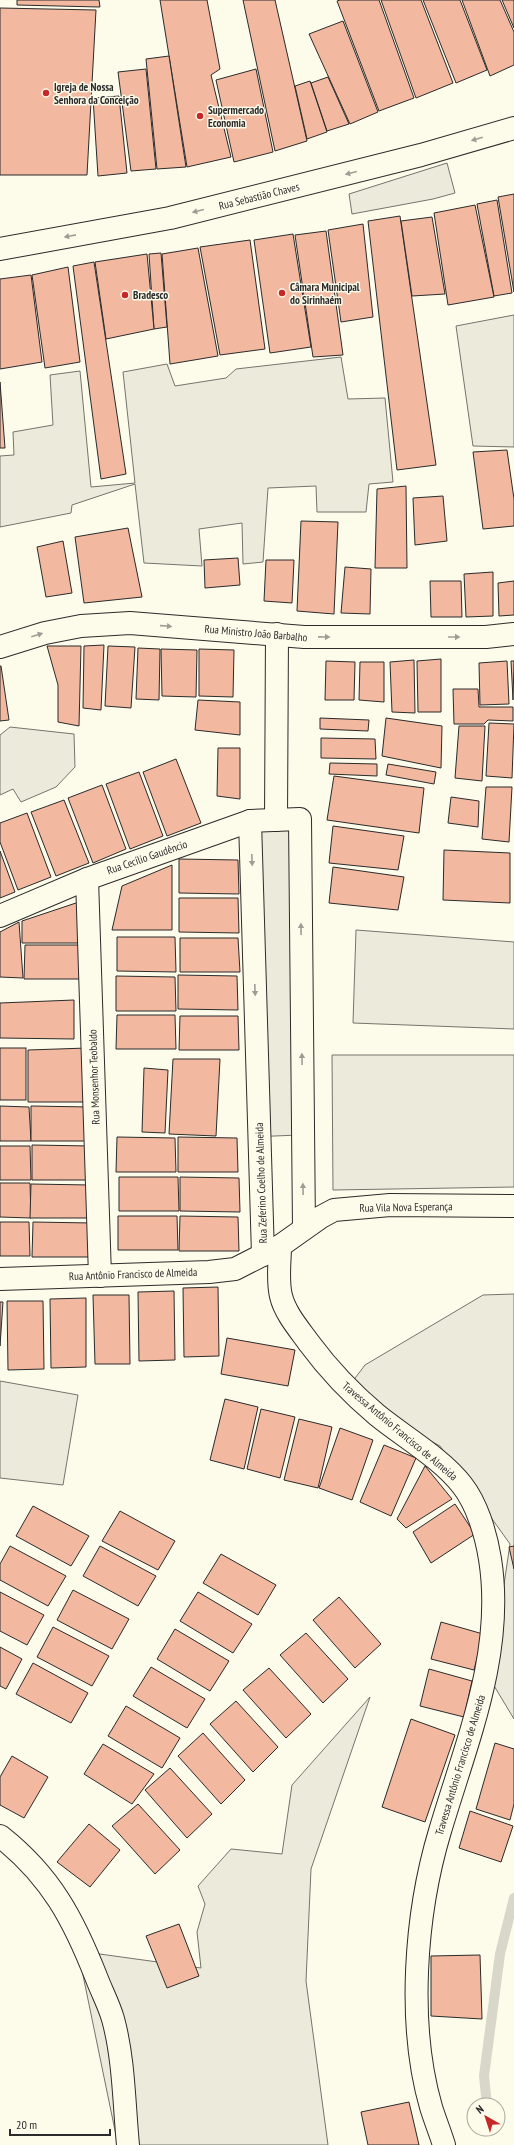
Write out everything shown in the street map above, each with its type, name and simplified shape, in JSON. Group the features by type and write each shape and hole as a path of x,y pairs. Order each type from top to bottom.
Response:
{"street":[{"name":"Rua Sebastião Chaves","path":"0,250 170,218 421,156 514,128"},
{"name":"Rua Ministro João Barbalho","path":"0,647 45,633 81,626 130,623 304,637 486,637 514,634"},
{"path":"276,820 277,634"},
{"name":"Rua Cecílio Gaudêncio","path":"0,916 87,879 250,821 300,819 304,1228"},
{"name":"Rua Zeferino Coelho de Almeida","path":"250,821 272,1250"},
{"name":"Rua Monsenhor Teobaldo","path":"87,879 100,1276"},
{"name":"Rua Vila Nova Esperança","path":"304,1228 334,1210 367,1206 514,1206"},
{"name":"Rua Zeferino Coelho de Almeida","path":"272,1250 304,1228"},
{"name":"Rua Antônio Francisco de Almeida","path":"0,1279 209,1272 235,1268 272,1250"},
{"name":"Travessa Antônio Francisco de Almeida","path":"272,1250 281,1297 294,1323 315,1352 348,1389 430,1455 461,1483 472,1499 490,1558 492,1621 488,1664 476,1721 439,1833 431,1865 423,1904 420,1939 417,2012 422,2055 431,2106 444,2145"},
{"path":"0,1836 33,1864 51,1886 84,1946 113,2018 119,2053 128,2145"}],"shaded area":[{"path":"447,163 455,193 433,199 352,214 349,194"},
{"path":"514,315 514,447 473,446 456,326"},
{"path":"341,357 348,399 385,398 393,482 369,484 366,512 317,512 316,486 268,488 263,562 243,564 242,523 199,529 202,566 144,563 135,484 72,505 71,513 0,527 0,456 14,455 13,432 53,425 50,375 80,371 91,487 135,483 123,372 167,364 175,386 226,378 236,369"},
{"path":"10,727 74,734 75,767 56,787 21,802 13,789 0,795 0,735"},
{"path":"249,827 294,827 299,1135 250,1137"},
{"path":"356,930 514,942 514,1029 353,1023"},
{"path":"332,1055 514,1055 514,1187 333,1190"},
{"path":"514,1294 514,1719 490,1679 510,1544 440,1446 343,1394 365,1365 483,1295"},
{"path":"0,1381 78,1395 63,1485 0,1478"},
{"path":"370,1697 311,1869 306,1981 328,2145 118,2145 78,1951 201,1968 197,1932 205,1904 198,1886 231,1849 282,1854 292,1785"}],"building":[{"path":"17,0 99,0 100,7 17,5"},
{"name":"Supermercado Economia","path":"160,0 207,0 220,69 211,75 231,157 187,167"},
{"path":"243,0 275,0 307,141 275,151"},
{"path":"379,0 414,98 379,111 337,1"},
{"path":"381,0 421,0 453,83 416,98"},
{"path":"423,0 460,0 487,70 456,83"},
{"path":"462,0 500,0 514,32 514,65 490,76"},
{"path":"502,0 514,0 514,28"},
{"name":"Igreja de Nossa Senhora da Conceição","path":"0,8 96,10 87,175 0,175"},
{"path":"343,21 378,112 350,124 309,34"},
{"path":"169,56 186,167 157,169 146,59"},
{"path":"146,69 156,169 131,171 118,72"},
{"path":"256,69 273,152 234,162 216,80"},
{"path":"328,77 349,124 327,131 311,83"},
{"path":"310,81 327,132 307,139 295,86"},
{"path":"119,96 127,173 98,176 93,98"},
{"path":"514,194 514,292 498,197"},
{"path":"497,200 512,293 494,296 477,204"},
{"path":"475,205 494,297 448,305 434,213"},
{"path":"400,216 436,465 397,470 368,221"},
{"path":"432,217 445,294 412,296 401,221"},
{"path":"363,224 373,317 341,322 328,230"},
{"path":"326,231 343,355 313,357 295,235"},
{"name":"Câmara Municipal do Sirinhaém","path":"293,234 311,347 270,353 254,240"},
{"path":"250,240 265,349 220,355 200,247"},
{"path":"198,248 218,356 170,364 162,254"},
{"path":"161,253 167,327 154,329 149,254"},
{"name":"Bradesco","path":"147,254 154,329 106,339 95,262"},
{"path":"94,262 126,474 101,479 73,266"},
{"path":"68,267 80,362 45,368 32,275"},
{"path":"31,275 42,362 0,369 0,279"},
{"path":"0,382 5,448 0,448"},
{"path":"507,450 514,499 514,526 483,529 473,452"},
{"path":"406,486 407,568 375,568 377,489"},
{"path":"443,496 447,541 415,545 413,498"},
{"path":"301,521 338,522 334,614 297,611"},
{"path":"128,528 142,597 84,603 75,537"},
{"path":"63,541 72,593 46,597 37,547"},
{"path":"238,558 240,585 205,588 204,560"},
{"path":"266,560 294,560 292,603 264,601"},
{"path":"345,567 371,569 370,614 341,613"},
{"path":"493,572 493,616 466,617 464,574"},
{"path":"430,581 461,581 462,617 431,617"},
{"path":"514,581 514,615 499,616 498,583"},
{"path":"104,645 101,710 83,708 84,646"},
{"path":"47,646 81,646 79,726 58,722 58,685"},
{"path":"108,646 135,647 131,708 105,706"},
{"path":"138,648 160,649 159,700 136,699"},
{"path":"161,649 197,650 196,697 162,696"},
{"path":"199,649 234,650 233,697 199,696"},
{"path":"441,659 441,712 418,712 417,661"},
{"path":"414,660 415,713 392,712 390,662"},
{"path":"326,661 355,662 354,700 325,700"},
{"path":"507,661 509,704 480,705 479,663"},
{"path":"511,661 514,661 513,700"},
{"path":"360,662 384,662 384,702 359,700"},
{"path":"0,666 9,720 0,721"},
{"path":"453,689 478,689 479,707 513,707 513,721 488,720 484,724 454,724"},
{"path":"198,700 240,702 240,735 195,730"},
{"path":"320,718 369,720 368,731 320,729"},
{"path":"386,718 442,726 441,768 382,756"},
{"path":"489,723 514,724 512,778 486,776"},
{"path":"459,726 485,726 482,781 455,778"},
{"path":"321,738 375,739 376,759 321,758"},
{"path":"218,748 240,748 240,799 217,796"},
{"path":"176,759 201,823 167,836 143,772"},
{"path":"330,763 377,764 377,776 329,774"},
{"path":"388,764 436,772 434,784 386,775"},
{"path":"139,772 163,836 130,849 106,784"},
{"path":"334,776 424,788 419,833 327,820"},
{"path":"102,785 126,849 93,863 68,798"},
{"path":"486,787 512,787 509,842 482,839"},
{"path":"451,797 479,801 478,827 448,823"},
{"path":"64,800 89,863 56,876 31,812"},
{"path":"27,813 51,877 18,890 0,842 0,823"},
{"path":"333,826 404,836 398,870 329,863"},
{"path":"444,850 510,853 510,903 443,900"},
{"path":"0,851 15,892 0,898"},
{"path":"179,859 238,860 239,894 179,893"},
{"path":"172,865 172,930 112,930 122,886"},
{"path":"333,867 404,877 398,910 329,903"},
{"path":"179,898 238,898 239,933 179,932"},
{"path":"82,901 82,943 22,943 22,921"},
{"path":"19,922 23,978 0,977 0,932"},
{"path":"117,937 175,937 176,972 117,971"},
{"path":"180,938 238,938 240,972 180,972"},
{"path":"25,945 83,945 84,979 24,979"},
{"path":"178,975 237,976 238,1010 178,1009"},
{"path":"116,976 175,977 176,1011 116,1011"},
{"path":"74,1000 74,1039 0,1038 0,1003"},
{"path":"117,1015 175,1015 176,1049 116,1049"},
{"path":"180,1016 238,1016 239,1050 179,1050"},
{"path":"0,1048 26,1048 26,1100 0,1100"},
{"path":"87,1048 88,1102 28,1102 28,1050"},
{"path":"173,1059 220,1059 216,1136 169,1134"},
{"path":"144,1068 168,1070 165,1133 142,1132"},
{"path":"0,1106 29,1107 31,1141 0,1141"},
{"path":"31,1106 90,1107 91,1141 31,1141"},
{"path":"117,1137 175,1138 176,1172 116,1172"},
{"path":"178,1137 237,1138 238,1172 178,1172"},
{"path":"32,1145 91,1146 92,1180 32,1180"},
{"path":"0,1146 30,1146 31,1180 0,1180"},
{"path":"119,1177 178,1177 179,1211 119,1211"},
{"path":"180,1177 239,1178 240,1212 180,1211"},
{"path":"0,1183 30,1183 31,1218 0,1217"},
{"path":"31,1184 90,1185 91,1218 30,1218"},
{"path":"118,1216 177,1216 178,1250 118,1250"},
{"path":"180,1216 238,1217 239,1251 179,1251"},
{"path":"0,1222 29,1222 30,1256 0,1256"},
{"path":"33,1222 92,1223 92,1257 32,1257"},
{"path":"218,1287 219,1356 184,1357 183,1288"},
{"path":"174,1291 175,1360 139,1361 138,1292"},
{"path":"93,1295 129,1295 130,1364 95,1364"},
{"path":"86,1298 86,1367 51,1368 50,1299"},
{"path":"7,1301 43,1301 44,1369 8,1370"},
{"path":"0,1302 3,1302 0,1346"},
{"path":"227,1338 295,1350 288,1386 221,1374"},
{"path":"225,1399 258,1407 244,1469 210,1460"},
{"path":"261,1409 295,1417 280,1478 247,1469"},
{"path":"299,1419 332,1427 318,1488 284,1480"},
{"path":"340,1428 373,1440 352,1500 319,1488"},
{"path":"384,1445 416,1458 391,1516 360,1502"},
{"path":"425,1466 452,1499 406,1528 397,1519"},
{"path":"455,1504 475,1534 431,1563 413,1532"},
{"path":"33,1506 89,1536 71,1566 16,1536"},
{"path":"120,1511 175,1541 158,1570 102,1541"},
{"path":"10,1546 66,1576 48,1606 0,1580 0,1564"},
{"path":"100,1546 156,1576 138,1606 83,1576"},
{"path":"514,1546 514,1569 509,1547"},
{"path":"221,1554 276,1585 258,1615 203,1583"},
{"path":"73,1590 129,1619 112,1649 57,1620"},
{"path":"0,1592 44,1615 27,1645 0,1631"},
{"path":"198,1592 252,1624 233,1653 180,1621"},
{"path":"339,1597 381,1644 355,1668 313,1620"},
{"path":"441,1622 483,1634 474,1670 431,1659"},
{"path":"53,1627 109,1656 92,1686 37,1657"},
{"path":"175,1629 229,1661 210,1691 157,1659"},
{"path":"306,1633 348,1679 323,1703 280,1655"},
{"path":"0,1647 22,1659 6,1689 0,1686"},
{"path":"33,1663 88,1693 71,1723 16,1694"},
{"path":"151,1667 205,1699 187,1728 133,1696"},
{"path":"269,1668 311,1714 286,1738 243,1690"},
{"path":"429,1669 472,1681 464,1717 420,1706"},
{"path":"236,1701 278,1747 253,1772 210,1724"},
{"path":"126,1706 180,1738 162,1768 108,1736"},
{"path":"411,1719 455,1735 425,1822 382,1807"},
{"path":"203,1733 245,1780 221,1804 178,1756"},
{"path":"495,1743 514,1749 514,1804 510,1820 476,1809"},
{"path":"103,1744 154,1774 132,1804 84,1774"},
{"path":"12,1756 48,1777 24,1818 0,1805 0,1777"},
{"path":"170,1768 212,1814 187,1838 145,1790"},
{"path":"138,1804 180,1850 155,1874 112,1826"},
{"path":"470,1811 513,1826 501,1862 459,1848"},
{"path":"89,1824 120,1850 90,1887 57,1862"},
{"path":"179,1924 199,1976 167,1988 146,1936"},
{"path":"480,1955 482,2019 431,2016 431,1956"},
{"path":"409,2102 419,2145 368,2145 361,2112"}],"waterway":[{"path":"486,2097 484,2076 500,1954 514,1898"}],"place":[{"name":"Igreja de Nossa Senhora da Conceição","path":"46,93"},
{"name":"Supermercado Economia","path":"200,116"},
{"name":"Câmara Municipal do Sirinhaém","path":"282,293"},
{"name":"Bradesco","path":"125,295"}]}
